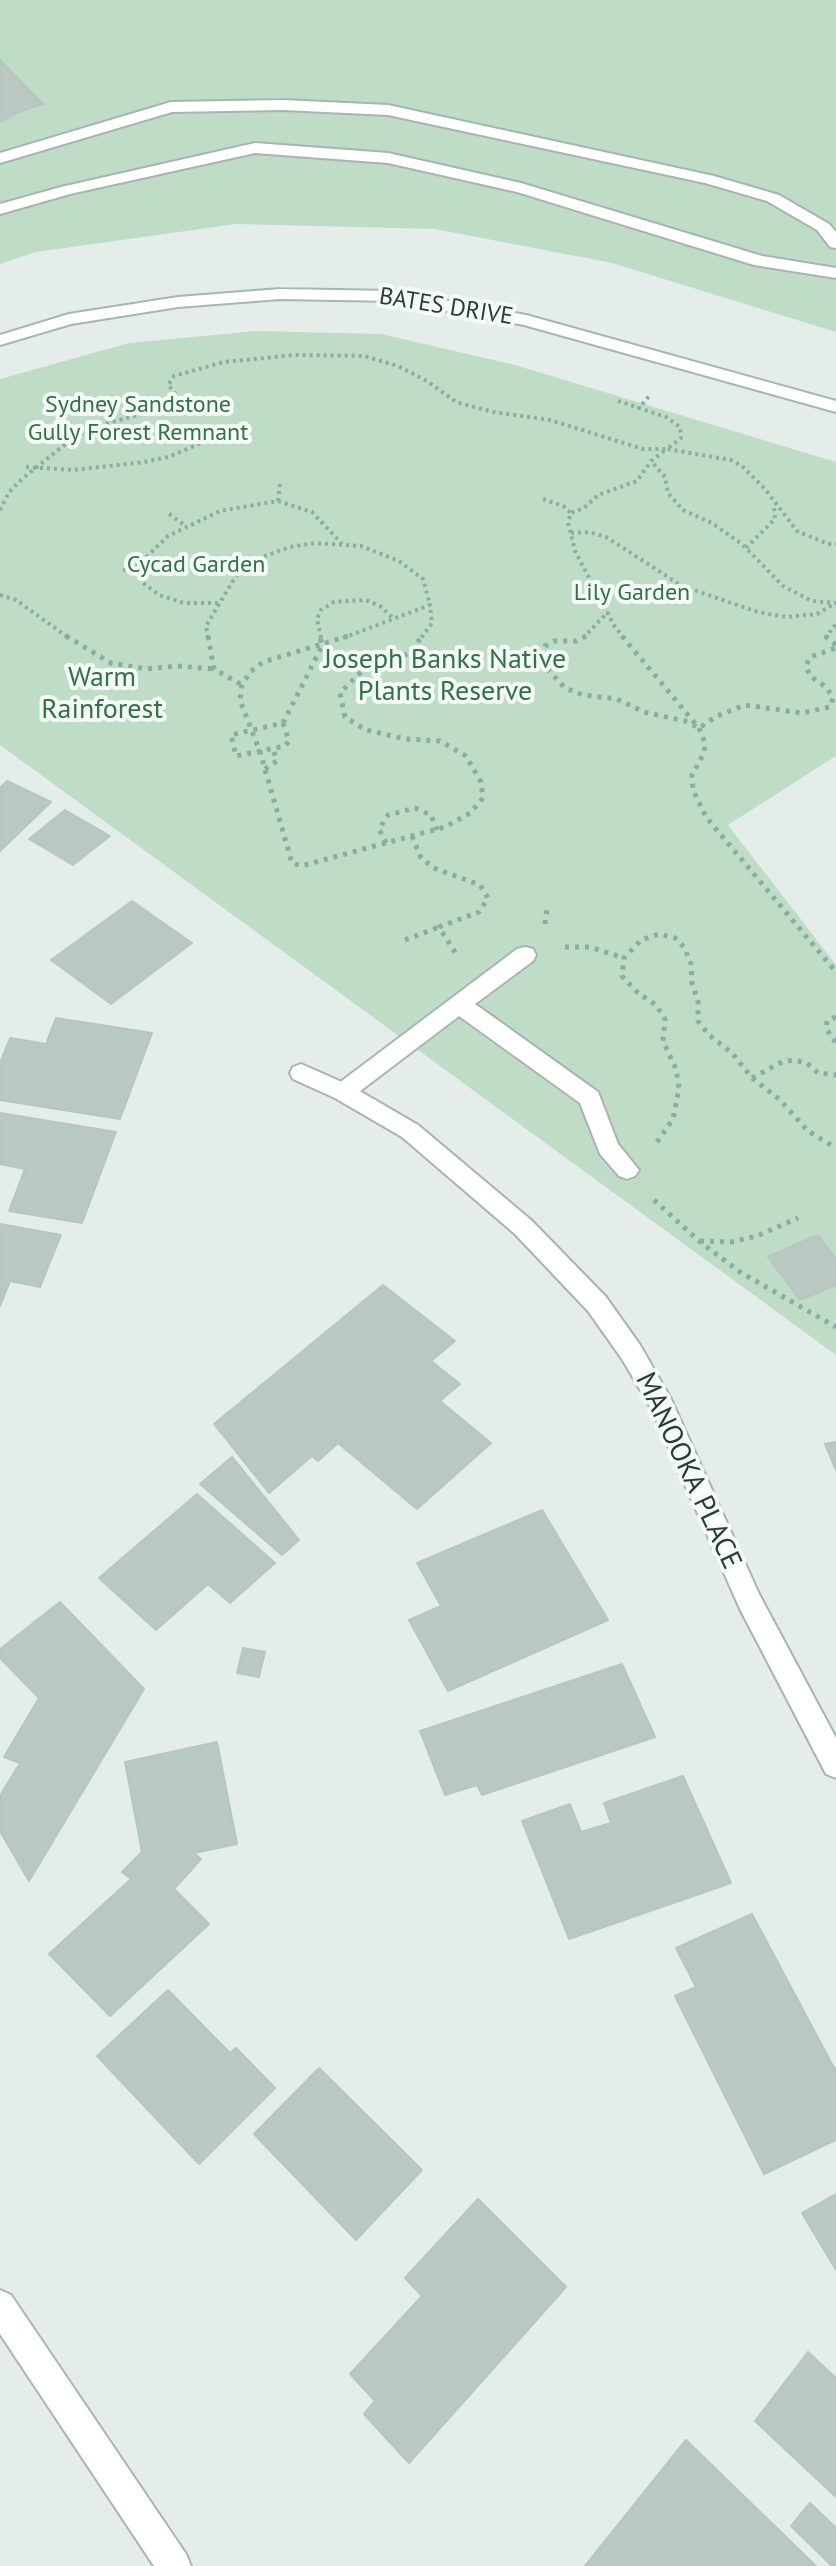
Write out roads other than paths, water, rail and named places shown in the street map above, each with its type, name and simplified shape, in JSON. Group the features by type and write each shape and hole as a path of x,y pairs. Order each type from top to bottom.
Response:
{"main road":[{"path":"0,158 171,107 283,105 388,110 636,163 773,198 823,227 836,243"},
{"path":"0,209 67,190 255,148 373,157 521,188 760,261 836,273"},
{"name":"BATES DRIVE","path":"0,340 69,319 178,302 280,294 393,296 526,320 836,407"},
{"path":"343,1092 525,955"},
{"path":"460,1005 590,1098 608,1148 627,1170"},
{"name":"MANOOKA PLACE","path":"301,1073 343,1092 410,1131 523,1227 597,1304 631,1352 662,1406 749,1601 836,1765"},
{"path":"0,2306 174,2566"}],"park label":[{"name":"Sydney Sandstone Gully Forest Remnant","path":"138,419"},
{"name":"Cycad Garden","path":"196,565"},
{"name":"Lily Garden","path":"632,593"},
{"name":"Joseph Banks Native Plants Reserve","path":"445,676"},
{"name":"Warm Rainforest","path":"102,694"}]}
